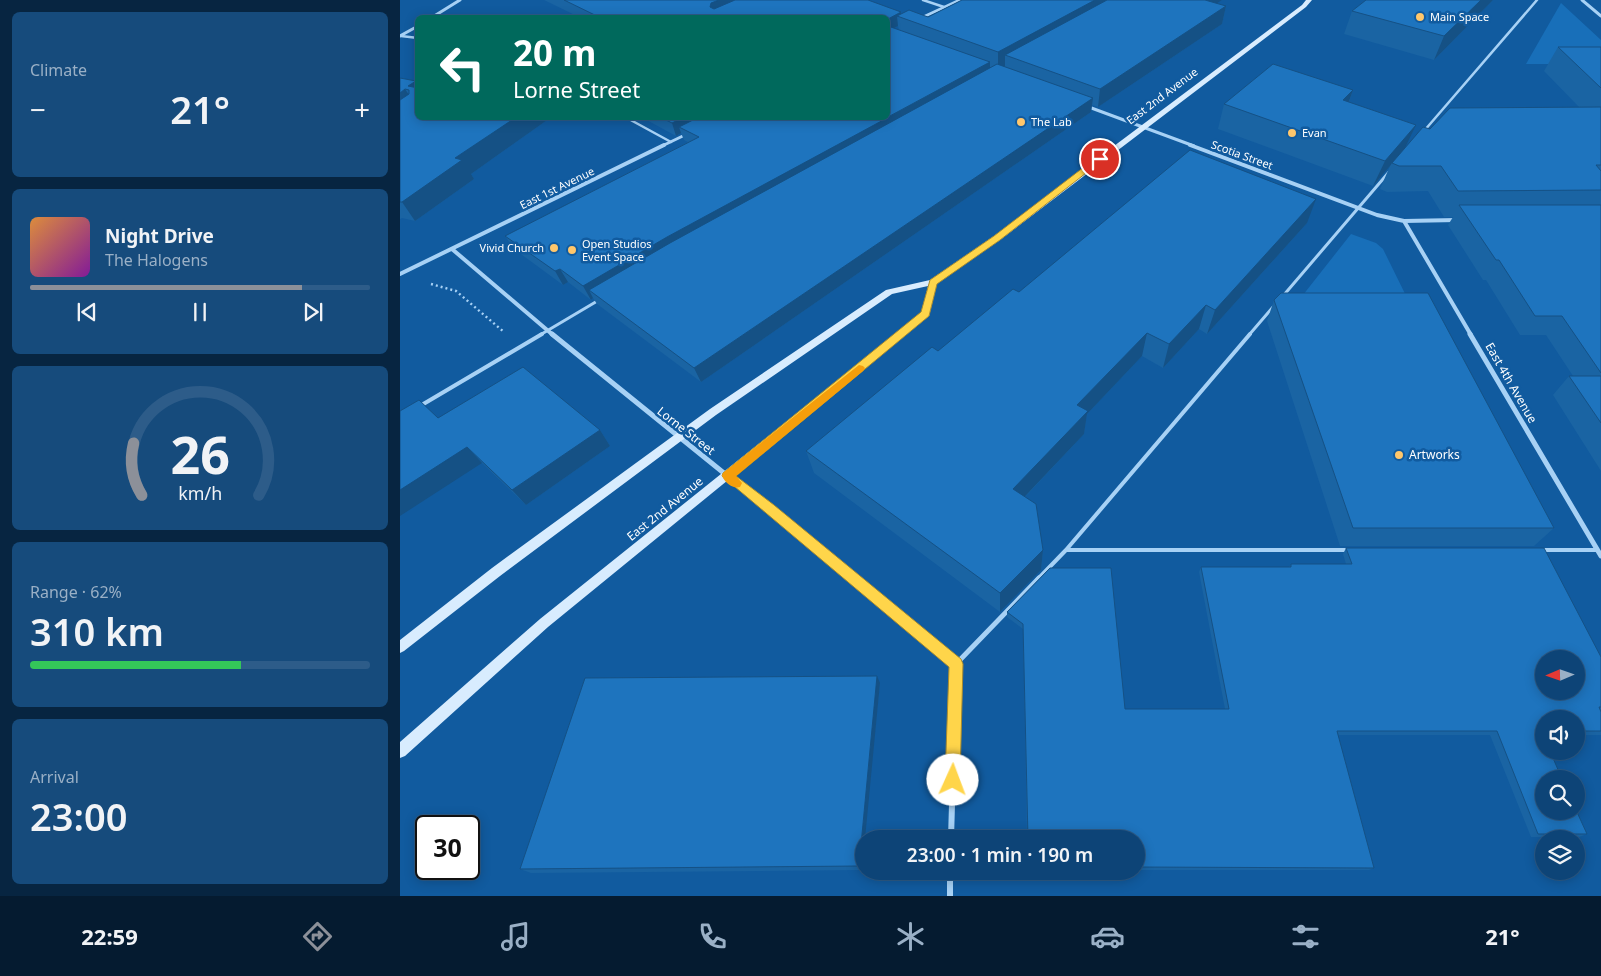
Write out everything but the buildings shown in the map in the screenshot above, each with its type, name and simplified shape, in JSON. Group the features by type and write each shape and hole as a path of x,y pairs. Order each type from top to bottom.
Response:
{"main road":[{"name":"East 2nd Avenue","path":"400,647 496,572 677,437 889,292 933,282 997,238 1304,6 1309,0"},
{"name":"East 2nd Avenue","path":"400,751 544,623 926,314 933,282"}],"street":[{"path":"436,15 460,0"},
{"path":"919,20 960,0"},
{"path":"1582,0 1601,16"},
{"path":"400,36 415,28"},
{"name":"Scotia Street","path":"1081,105 1358,208 1404,221 1462,220"},
{"name":"East 1st Avenue","path":"400,274 692,132"},
{"name":"East 4th Avenue","path":"1404,221 1601,556"},
{"name":"Lorne Street","path":"452,249 546,331 677,437 769,508 956,664"},
{"path":"951,830 956,664"},
{"path":"950,880 950,896"}],"lane":[{"path":"923,0 944,7"},
{"path":"1418,138 1537,0"},
{"path":"400,36 415,38"},
{"path":"631,120 671,142"},
{"path":"956,664 1066,550 1394,166"},
{"path":"417,408 606,295"},
{"path":"1066,550 1357,550"},
{"path":"1536,550 1597,550"}],"path":[{"path":"426,283 456,291 521,346"}],"shaded area":[{"path":"1561,3 1601,40 1601,64 1526,64"},
{"path":"1351,234 1376,243 1383,249 1415,314 1288,314"}],"railway":[{"path":"576,15 595,0"}],"slow traffic":[{"path":"736,483 727,476 859,368"}],"place":[{"name":"Main Space","path":"1420,17"},
{"name":"The Lab","path":"1021,122"},
{"name":"Evan","path":"1292,133"},
{"name":"Vivid Church","path":"554,248"},
{"name":"Open Studios Event Space","path":"572,250"},
{"name":"Artworks","path":"1399,455"}],"route":[{"path":"953,780 956,664 769,508 727,476 926,314 933,282 997,238 1100,159"}]}
